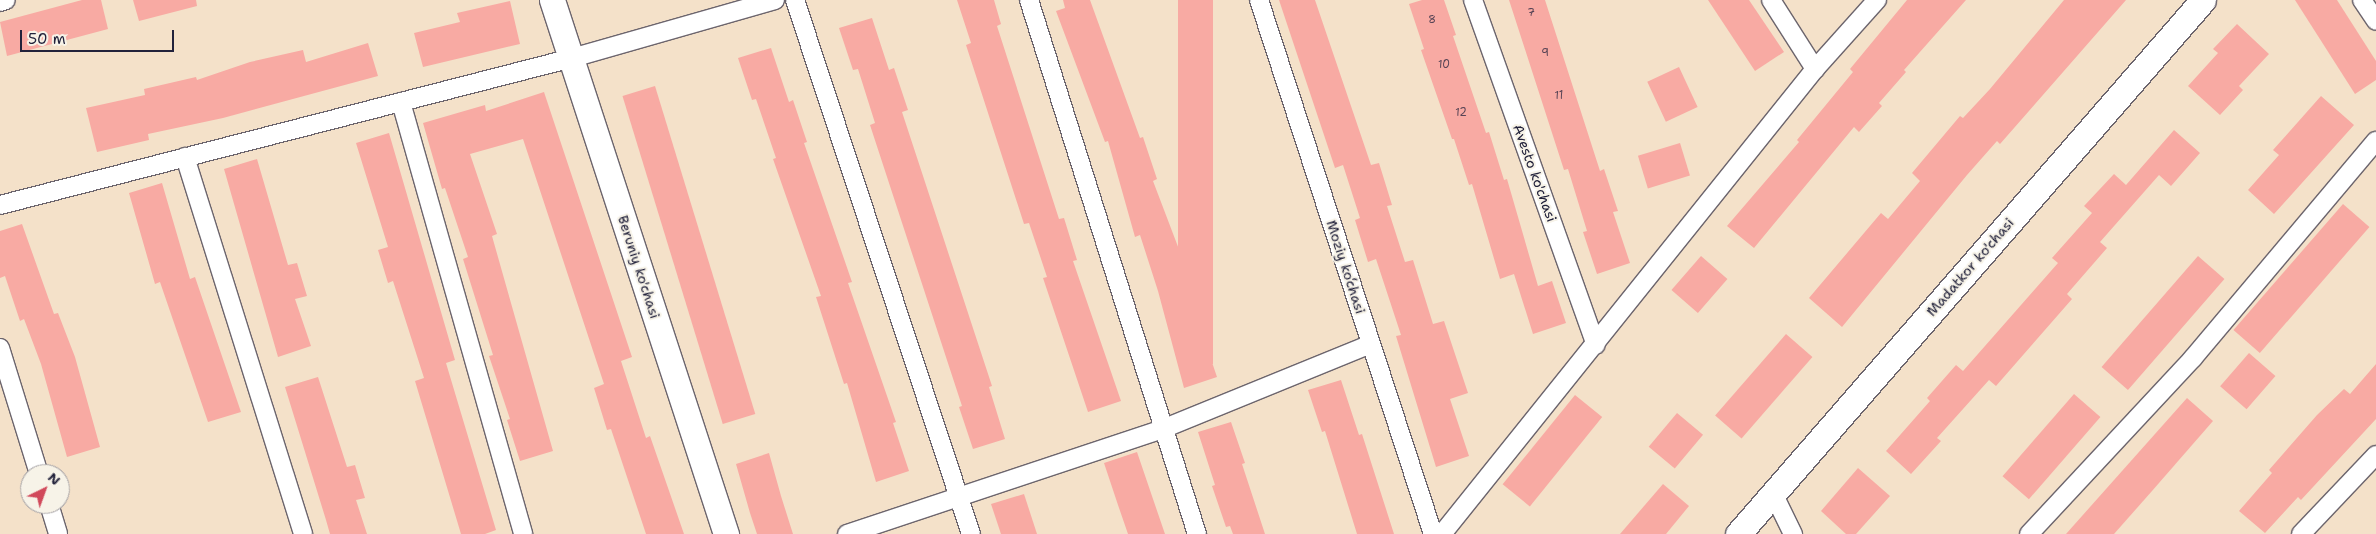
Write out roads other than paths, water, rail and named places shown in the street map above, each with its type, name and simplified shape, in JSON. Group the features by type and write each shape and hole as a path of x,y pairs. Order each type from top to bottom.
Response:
{"street":[{"path":"0,2 6,0"},
{"name":"Beruniy ko'chasi","path":"552,0 726,534"},
{"path":"0,204 572,58 775,0"},
{"path":"795,0 971,534"},
{"path":"1029,0 1197,534"},
{"name":"Moziy ko‘chasi","path":"1259,0 1433,534"},
{"name":"Avesto ko'chasi","path":"1473,0 1596,345"},
{"path":"1771,0 1815,69"},
{"path":"1442,534 1596,345 1815,69 1877,0"},
{"name":"Madatkor ko'chasi","path":"1738,534 2203,0"},
{"path":"2362,0 2376,21"},
{"path":"401,102 523,534"},
{"path":"2029,534 2193,358 2376,141"},
{"path":"185,157 303,534"},
{"path":"847,534 1165,428 1371,344"},
{"path":"0,348 36,464"},
{"path":"2301,534 2376,455"},
{"path":"1773,492 1793,534"},
{"path":"52,514 58,534"}]}
